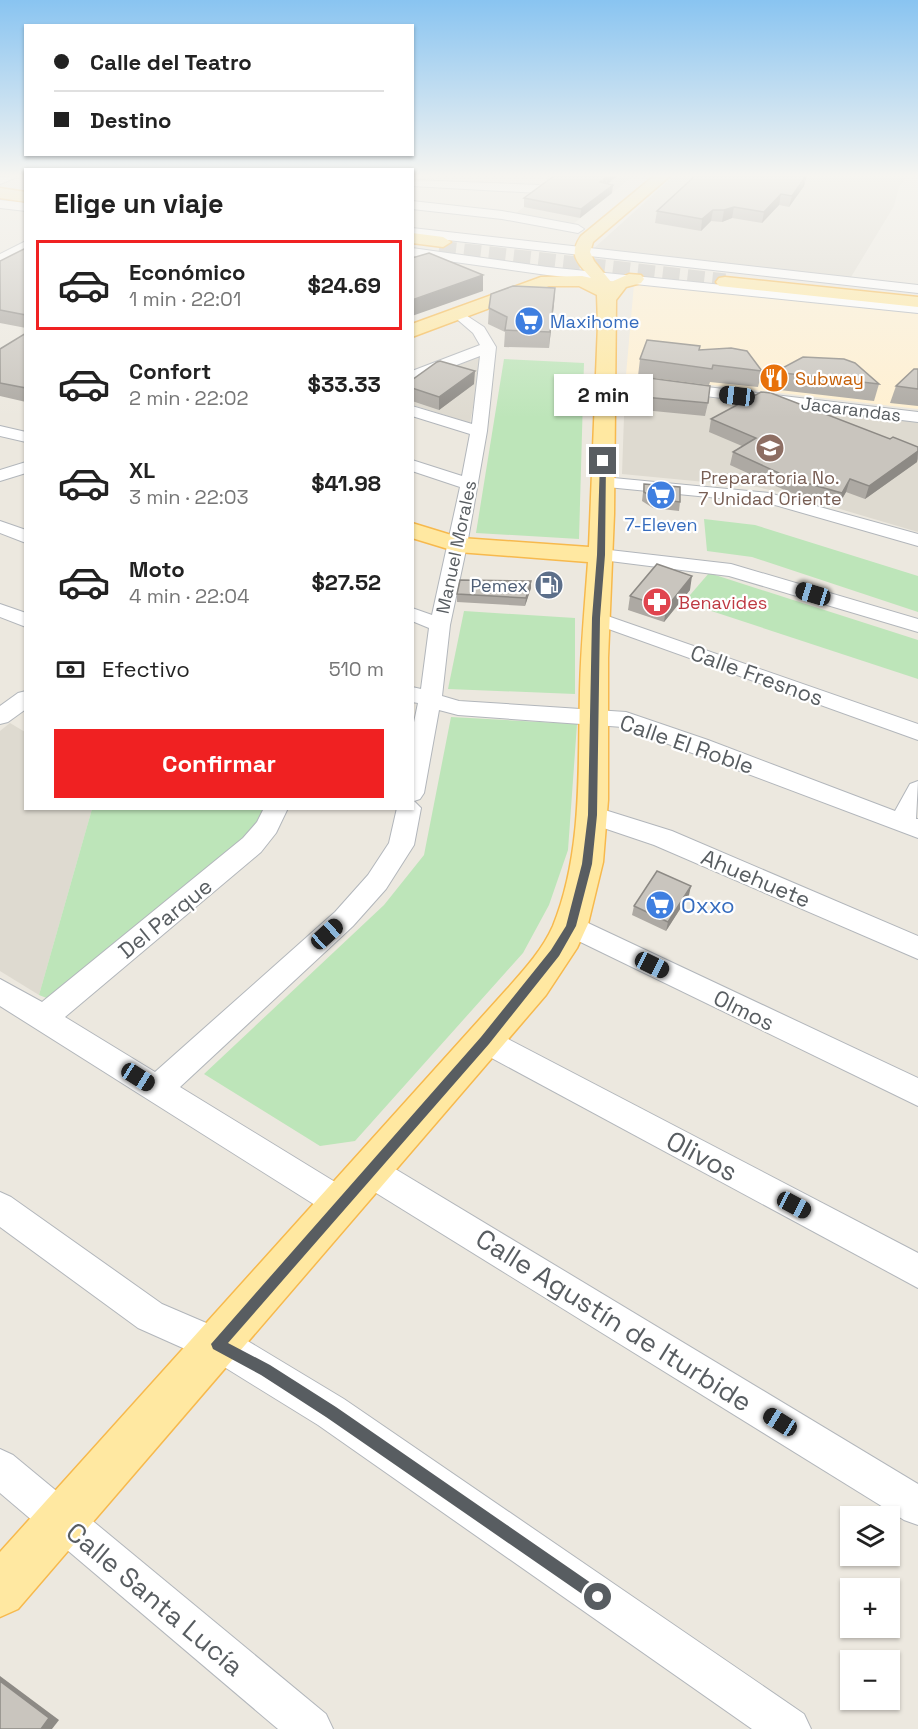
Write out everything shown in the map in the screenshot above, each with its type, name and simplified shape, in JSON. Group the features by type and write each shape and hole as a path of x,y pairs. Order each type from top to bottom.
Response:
{"main road":[{"path":"414,330 458,314 548,269 557,257"},
{"path":"0,1591 485,1040 555,953 571,926 587,864 592,815 596,618 601,555 605,277 591,257"},
{"path":"548,269 557,280 573,280 592,284 605,277 620,258"},
{"path":"519,265 535,271 563,270 605,277"},
{"path":"918,291 725,278 918,302"},
{"path":"414,531 458,545 601,555"}],"street":[{"path":"451,257 519,265 538,261 541,257"},
{"path":"534,257 548,269 605,277 918,309"},
{"path":"620,258 918,291"},
{"path":"414,376 489,347 479,330 458,314"},
{"name":"Manuel Morales","path":"414,772 421,698 458,545 478,431 489,347"},
{"name":"Jacarandas","path":"605,380 918,417"},
{"path":"414,412 478,431"},
{"path":"0,417 24,423"},
{"path":"0,431 24,437"},
{"path":"414,466 469,484"},
{"path":"0,476 24,468"},
{"path":"0,488 24,479"},
{"path":"603,482 715,490 769,498 918,540"},
{"path":"0,527 24,536"},
{"path":"601,555 731,570 918,626"},
{"path":"0,610 24,620"},
{"path":"414,615 440,624"},
{"name":"Calle Fresnos","path":"596,618 918,732"},
{"name":"Calle El Roble","path":"421,698 469,709 626,720 910,826"},
{"path":"1,715 24,700"},
{"path":"910,826 918,790"},
{"name":"Del Parque","path":"43,1018 252,845 267,827 275,810"},
{"path":"157,1089 344,919 377,882 401,845 410,810"},
{"name":"Ahuehuete","path":"592,815 663,838 918,948"},
{"name":"Olmos","path":"571,926 918,1093"},
{"path":"0,990 342,1204"},
{"name":"Olivos","path":"485,1040 918,1271"},
{"name":"Calle Agustín de Iturbide","path":"371,1172 918,1506"},
{"path":"0,1208 150,1316 175,1329 218,1344 266,1370 331,1412 789,1729"},
{"name":"Calle Santa Lucía","path":"0,1468 310,1729"}],"shaded area":[{"path":"656,257 863,257 851,277"},
{"path":"634,284 918,314 918,409 626,375"},
{"path":"483,355 470,423 414,405 414,384"},
{"name":"Preparatoria No. 7 Unidad Oriente","path":"625,388 918,422 918,532 796,496 757,487 622,474"},
{"path":"10,723 24,731 24,810 92,810 39,995 0,971 0,731"}],"green space":[{"path":"504,359 584,363 579,539 476,533"},
{"path":"704,519 755,525 918,576 918,612 752,557 707,551"},
{"path":"709,573 918,640 918,679 684,602"},
{"path":"464,611 575,618 575,694 448,689"},
{"path":"451,717 577,724 568,850 549,905 523,953 355,1141 320,1146 204,1074 384,905 424,855"},
{"path":"92,810 269,810 245,840 49,999 39,995"}],"building":[{"path":"9,257 24,257 24,315 0,310 0,261"},
{"path":"414,257 438,257 483,275 414,299"},
{"path":"513,286 555,288 550,332 505,330 507,317 489,308 491,294"},
{"path":"24,334 24,388 0,383 0,349"},
{"path":"647,340 700,346 699,350 731,348 747,351 762,371 713,365 712,369 640,359"},
{"path":"803,357 844,359 855,363 879,384 775,372"},
{"path":"437,362 475,371 439,397 414,389 414,379"},
{"path":"914,369 918,369 918,389 896,386"},
{"path":"649,378 710,386 708,403 644,397"},
{"path":"761,392 771,393 890,439 893,437 918,447 918,451 869,486 850,479 842,493 792,479 733,452 756,438 711,419"},
{"path":"644,484 680,487 680,502 655,499 644,492"},
{"path":"657,564 692,576 666,608 630,596"},
{"path":"460,580 531,581 526,598 457,594"},
{"name":"Oxxo","path":"657,871 691,886 668,922 634,906"},
{"path":"0,1681 49,1718 41,1729 0,1729"}],"tunnel":[{"path":"506,257 725,282"}],"place":[{"name":"Maxihome","path":"529,321"},
{"name":"Subway","path":"774,378"},
{"name":"Preparatoria No. 7 Unidad Oriente","path":"770,448"},
{"name":"7-Eleven","path":"661,495"},
{"name":"Pemex","path":"549,585"},
{"name":"Benavides","path":"657,602"},
{"name":"Oxxo","path":"660,905"}],"route":[{"path":"598,1597 331,1412 266,1370 218,1344 485,1040 555,953 571,926 587,864 592,815 596,618 601,555 603,461"}]}
